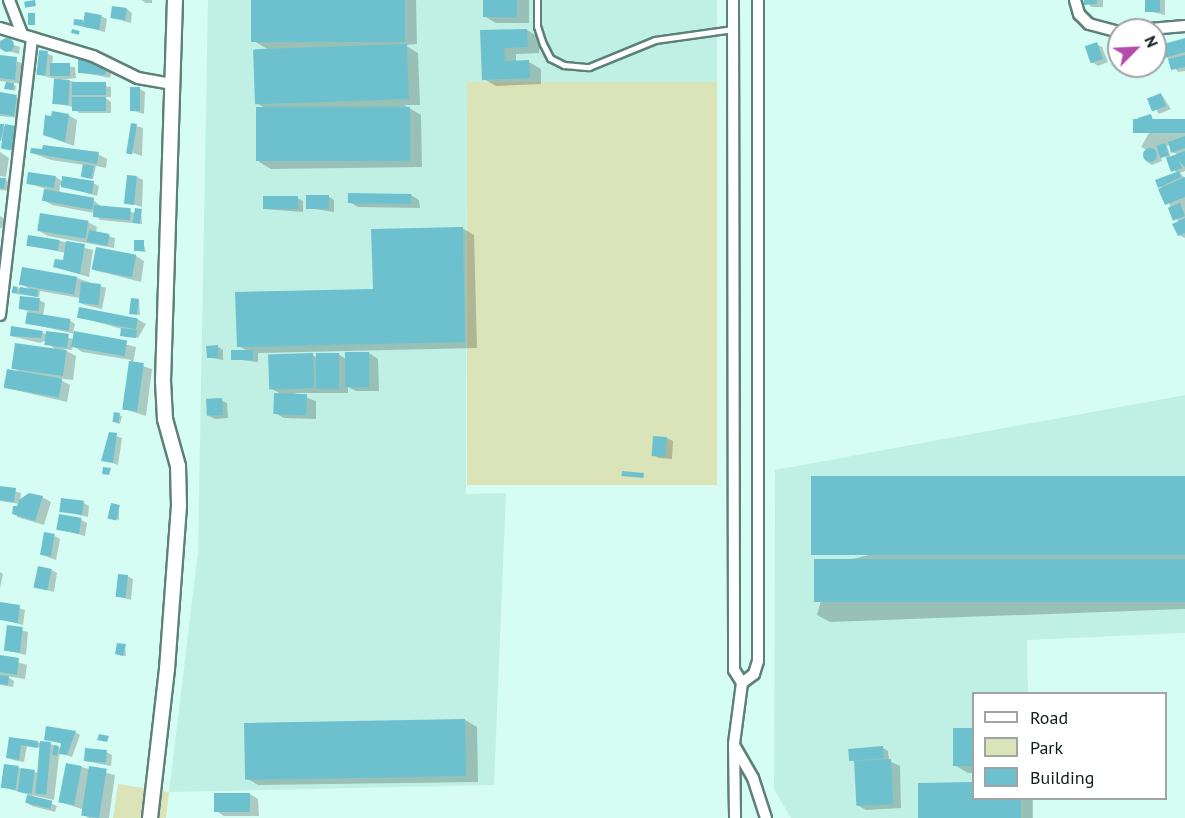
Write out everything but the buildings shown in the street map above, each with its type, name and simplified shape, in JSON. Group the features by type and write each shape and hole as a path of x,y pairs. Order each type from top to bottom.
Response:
{"street":[{"path":"0,315 5,242 27,36 13,13 9,0"},
{"path":"150,818 167,669 179,506 178,466 164,405 175,0"},
{"path":"733,0 734,670 742,683 734,744 735,818"},
{"path":"742,683 754,674 758,661 758,0"},
{"path":"1075,0 1079,14 1089,24 1107,29"},
{"path":"13,13 0,26 93,56 138,78 172,84"},
{"path":"1167,28 1185,26"},
{"path":"734,744 753,778 766,818"}],"lane":[{"path":"537,0 537,26 543,44 550,58 564,65 588,67 655,40 733,29"}],"shaded area":[{"path":"208,0 717,0 717,82 467,90 466,494 506,493 494,785 169,792 198,552"},
{"path":"1185,395 1185,633 1027,640 1028,692 972,692 972,800 1032,800 1032,818 791,818 774,789 775,470"}],"green space":[{"path":"467,82 717,82 717,485 467,485"},
{"path":"118,784 169,792 166,818 113,818"}]}
